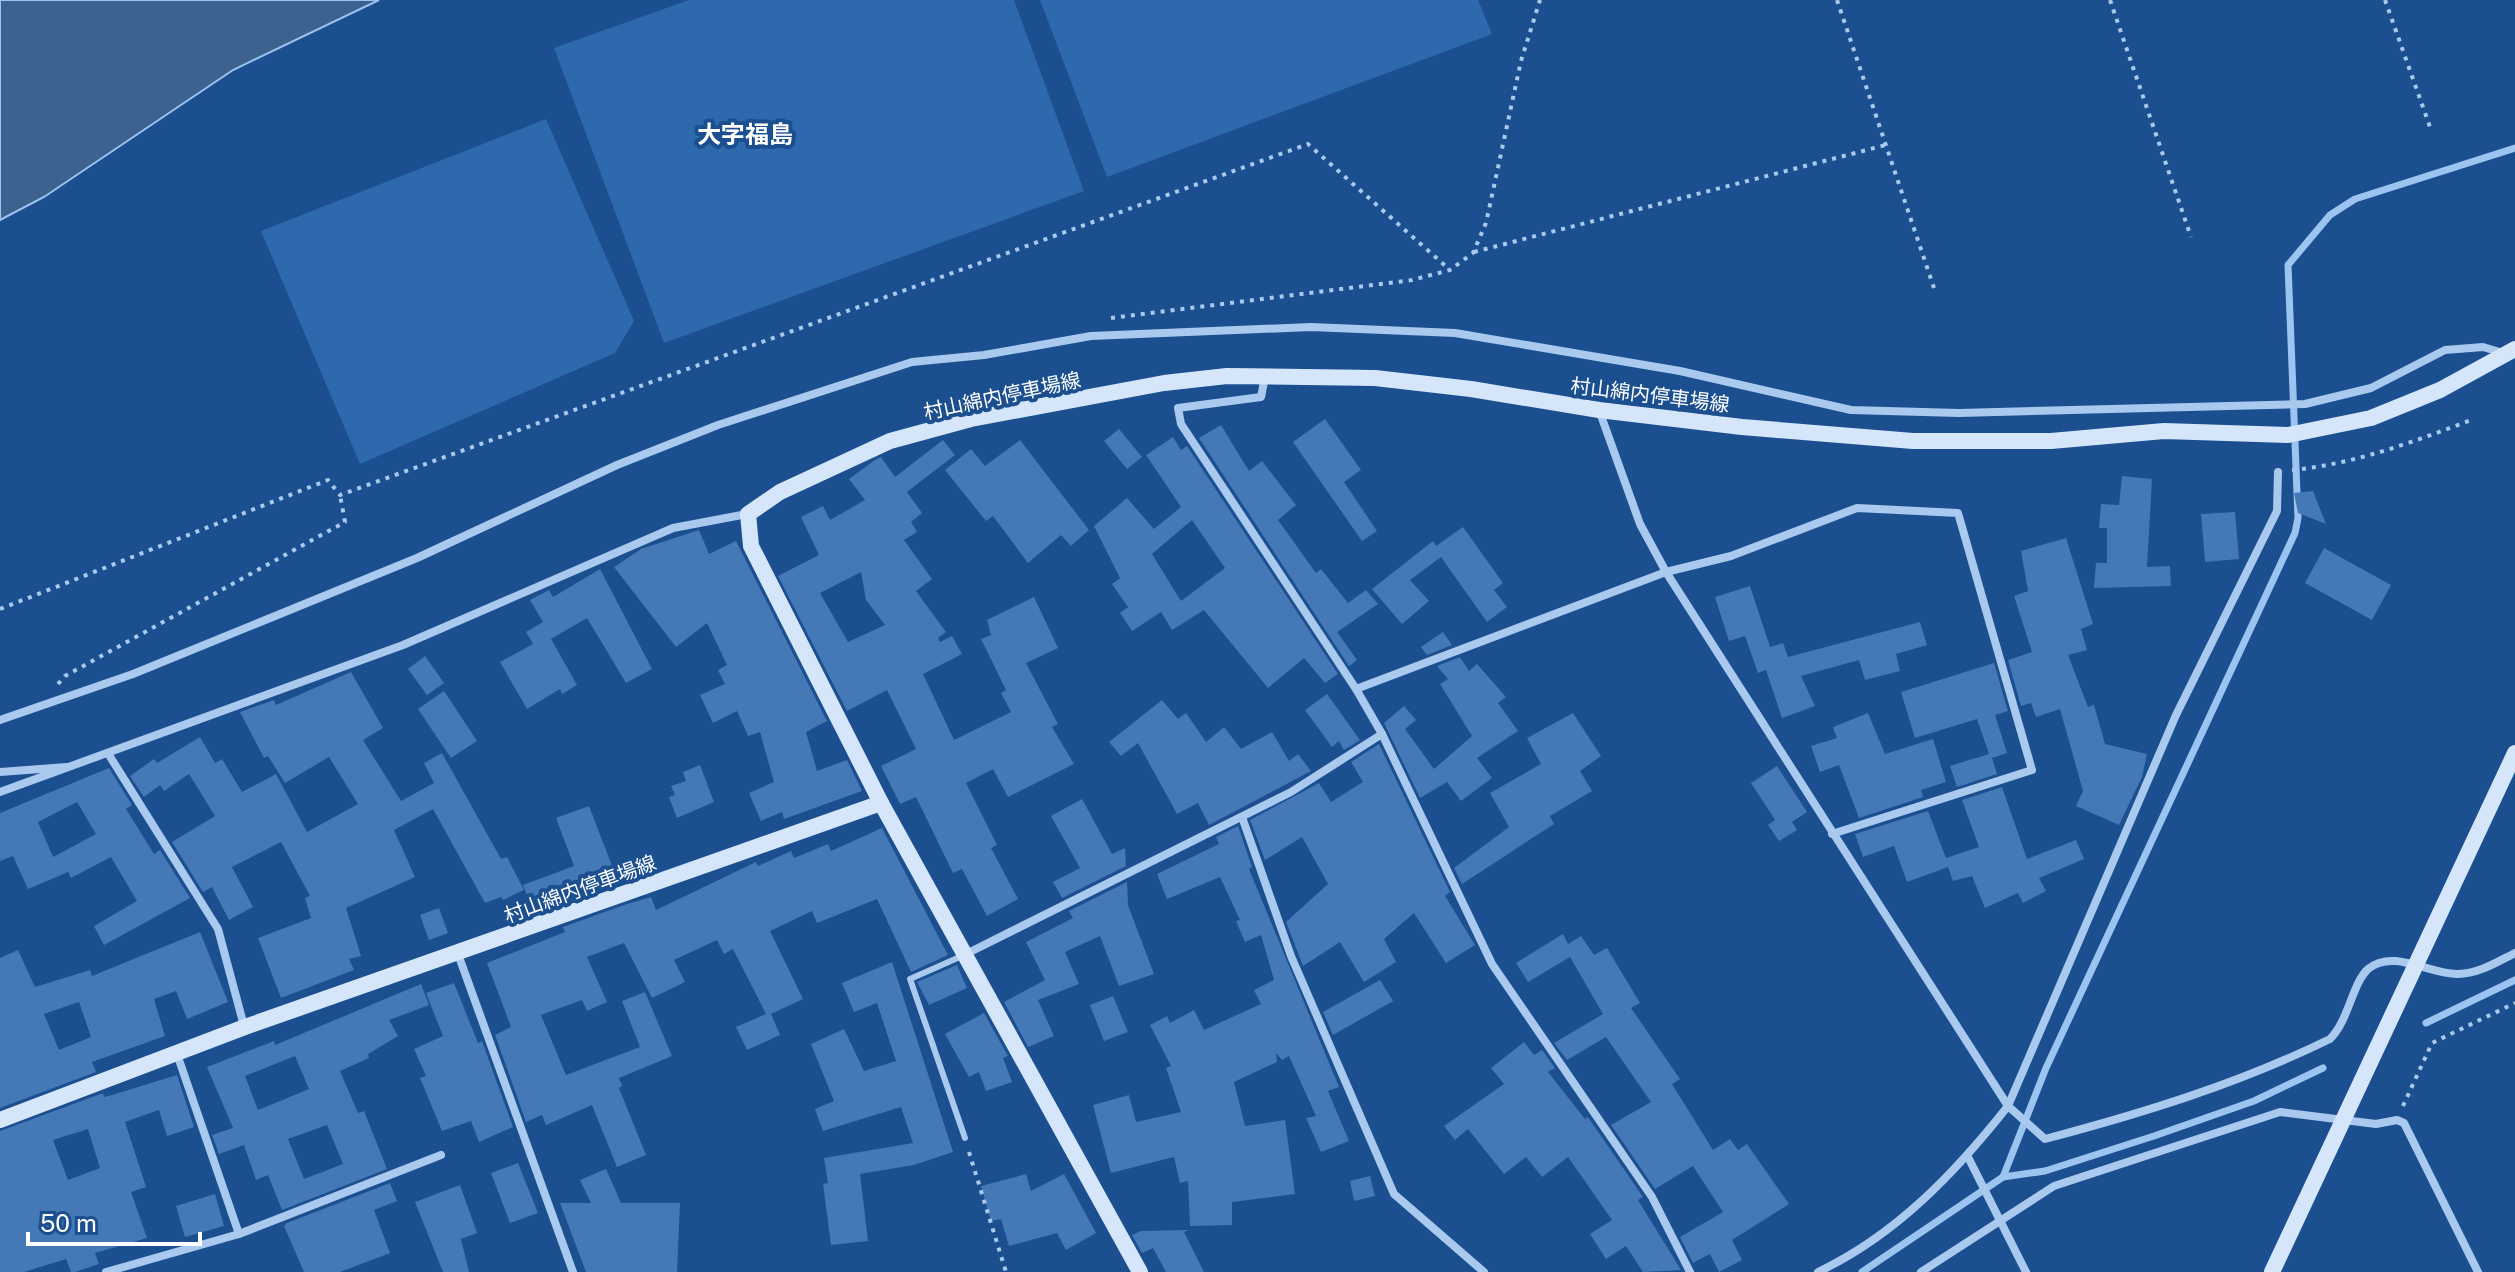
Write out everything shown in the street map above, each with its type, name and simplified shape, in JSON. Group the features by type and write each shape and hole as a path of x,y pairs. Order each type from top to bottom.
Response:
{"main road":[{"name":"村山綿内停車場線","path":"748,514 762,501 861,452 971,419 1164,383 1227,376 1375,378 1742,427 1913,441 2051,441 2164,431 2288,435 2371,418 2440,390 2510,351"},
{"path":"748,514 751,546 881,803 1140,1272"},
{"path":"2272,1272 2515,753"},
{"name":"村山綿内停車場線","path":"0,1120 245,1027 881,803"}],"street":[{"path":"0,720 133,674 403,564 617,465 718,425 912,362 984,355 1091,336 1311,327 1455,333 1680,371 1851,410 1959,413 2305,404 2371,388 2445,350 2483,347 2510,351"},
{"path":"1265,376 1261,397 1178,408 1181,424 1356,689 1382,734 1492,964 1652,1197 1690,1272"},
{"path":"1599,410 1640,524 1666,572 2012,1109 2045,1139 2212,1090 2330,1039 2340,1029 2365,972 2388,961 2455,975 2475,972 2515,953"},
{"path":"1818,1272 1922,1204 2012,1109 2176,715 2277,511 2278,472"},
{"path":"1356,689 1666,572 1731,556 1857,508 1958,513 2032,770 1832,834"},
{"path":"0,792 109,755 403,645 673,528 748,514"},
{"path":"964,955 1291,792 1382,734"},
{"path":"109,755 218,929 245,1027"},
{"path":"0,772 76,766"},
{"path":"1242,817 1291,956 1394,1194 1484,1272"},
{"path":"458,954 573,1272"},
{"path":"177,1053 239,1234"},
{"path":"1921,1272 2054,1186 2215,1136 2280,1112 2376,1124 2397,1120 2404,1123 2478,1272"},
{"path":"106,1272 239,1234 441,1155"},
{"path":"1968,1157 2026,1272"}],"lane":[{"path":"964,955 910,979 965,1138"}],"path":[{"path":"1473,253 1486,223 1521,61 1540,0"},
{"path":"1837,0 1934,288"},
{"path":"2110,0 2191,237"},
{"path":"2385,0 2430,127"},
{"path":"340,495 1308,144 1450,270"},
{"path":"1091,336 1095,320 1412,280 1450,270 1473,253 1886,145"},
{"path":"2278,472 2319,468 2396,448 2474,419"},
{"path":"0,609 328,480 340,495 345,522 65,676 40,705"},
{"path":"2397,1120 2432,1043 2515,1003"},
{"path":"965,1138 1006,1272"}],"shaded area":[{"path":"0,0 379,0 233,70 44,197 0,220"},
{"path":"689,0 1014,0 1084,191 664,343 554,48"},
{"path":"1040,0 1478,0 1492,34 1107,177"},
{"path":"546,119 634,321 615,353 360,464 261,231"}],"building":[{"path":"1325,419 1361,470 1344,482 1377,531 1362,541 1293,442"},
{"path":"1221,425 1249,471 1262,461 1296,505 1278,520 1316,573 1321,569 1348,603 1366,590 1378,604 1337,632 1357,660 1349,666 1199,438"},
{"path":"1119,429 1142,457 1127,469 1104,441"},
{"path":"1173,437 1181,450 1187,446 1338,674 1325,683 1304,658 1268,688 1204,610 1172,630 1161,612 1132,631 1120,613 1128,607 1112,584 1120,578 1094,526 1127,498 1154,529 1181,507 1146,455","holes":["1192,520 1225,568 1181,601 1152,554"]},
{"path":"943,440 955,455 907,492 922,513 911,522 917,532 904,540 932,579 916,591 946,632 938,638 940,642 952,636 962,654 923,674 954,740 1011,712 1001,693 1006,690 981,639 991,635 987,620 1034,597 1058,648 1026,663 1058,724 1052,727 1074,764 1008,797 993,769 966,783 997,845 991,848 1018,899 987,916 962,869 953,873 916,797 900,804 881,766 916,749 887,690 847,711 778,576 819,555 801,517 823,506 830,520 865,500 849,479 881,457 895,477","holes":["861,572 866,600 885,625 848,642 820,593"]},
{"path":"1020,440 1089,530 1071,546 1061,535 1028,563 993,516 986,521 945,470 971,449 985,466"},
{"path":"2122,476 2152,479 2147,567 2170,566 2171,586 2094,588 2096,563 2107,563 2107,528 2099,528 2101,504 2119,505"},
{"path":"2313,491 2326,524 2298,513 2294,493"},
{"path":"2235,512 2239,559 2205,562 2201,514"},
{"path":"1463,527 1503,583 1494,590 1507,607 1487,622 1441,557 1410,580 1429,601 1402,624 1372,589 1433,541 1436,546"},
{"path":"699,530 709,554 736,541 827,721 806,732 817,771 847,760 862,791 784,819 782,812 761,821 749,793 774,782 760,732 748,736 737,711 713,723 700,695 725,684 718,670 727,665 707,623 676,647 614,567 641,549"},
{"path":"2066,538 2093,624 2081,629 2087,650 2068,655 2088,707 2094,705 2105,744 2147,754 2142,777 2119,825 2076,806 2083,791 2060,709 2036,717 2031,703 2021,706 2008,660 2032,652 2014,596 2028,591 2021,551"},
{"path":"2324,548 2391,585 2372,620 2305,583"},
{"path":"600,569 652,669 626,683 587,618 551,639 577,685 562,694 560,689 527,709 500,662 533,644 526,632 543,622 530,600 549,590 553,597"},
{"path":"1750,586 1770,647 1783,643 1788,657 1920,622 1927,645 1896,654 1900,671 1865,680 1859,660 1801,676 1815,706 1782,718 1766,670 1758,673 1745,636 1729,641 1715,597"},
{"path":"1443,632 1452,645 1427,655 1421,647"},
{"path":"425,656 444,683 427,695 408,669"},
{"path":"1460,657 1469,671 1477,664 1506,697 1498,703 1518,731 1477,758 1492,778 1461,801 1447,782 1420,798 1384,723 1404,706 1416,720 1405,729 1434,769 1472,736 1440,684 1448,679 1437,666"},
{"path":"1994,663 2008,711 1995,715 2007,753 1992,758 1997,774 1957,787 1950,766 1989,754 1977,719 1915,738 1901,692"},
{"path":"351,672 383,728 363,740 401,801 434,783 424,763 442,753 501,859 507,857 524,890 503,900 501,897 485,903 433,809 394,830 415,877 346,908 361,956 349,959 354,970 281,998 258,938 311,918 305,898 310,896 281,842 232,867 253,907 229,920 212,887 203,892 172,842 215,816 189,774 164,791 160,785 144,797 130,776 154,759 157,763 200,737 215,763 222,759 242,792 276,774 307,832 358,804 329,757 285,783 268,756 264,758 240,712 274,700 276,705"},
{"path":"444,691 477,741 451,758 418,709"},
{"path":"1327,694 1360,740 1344,750 1339,741 1332,747 1305,710"},
{"path":"1162,700 1178,719 1186,713 1206,742 1224,727 1241,749 1272,732 1289,761 1298,754 1311,771 1209,825 1198,803 1177,814 1138,743 1121,756 1109,742"},
{"path":"1573,713 1601,756 1580,771 1592,791 1550,816 1554,824 1462,884 1454,868 1509,827 1490,793 1541,764 1527,738"},
{"path":"1868,713 1885,754 1933,739 1946,782 1921,790 1923,797 1859,818 1839,765 1820,772 1811,746 1837,738 1833,727"},
{"path":"1379,744 1450,892 1445,896 1475,945 1446,963 1414,913 1384,939 1396,962 1364,982 1340,942 1303,966 1286,922 1328,884 1302,837 1265,860 1250,820 1319,783 1331,802 1363,782 1351,762"},
{"path":"700,765 714,802 677,818 669,797 675,795 671,786 686,781 683,772"},
{"path":"1777,766 1807,812 1792,822 1797,830 1779,841 1768,825 1775,820 1751,783"},
{"path":"109,768 132,805 126,809 154,854 160,850 190,898 104,945 94,926 137,901 111,857 71,878 68,872 28,889 13,856 0,861 0,813","holes":["77,802 96,834 53,857 38,822"]},
{"path":"2002,787 2027,859 2076,840 2084,859 2039,878 2046,891 2023,903 2018,893 1985,908 1972,876 1953,881 1948,867 1907,882 1894,846 1863,857 1855,834 1928,811 1946,858 1979,847 1962,800"},
{"path":"1082,799 1112,854 1125,848 1126,866 1062,898 1053,882 1080,868 1051,816"},
{"path":"589,806 619,884 555,906 552,898 531,906 523,885 574,866 556,818"},
{"path":"1238,826 1252,867 1249,869 1339,1087 1328,1091 1349,1141 1321,1152 1306,1118 1316,1116 1289,1056 1282,1060 1276,1053 1277,1062 1234,1082 1245,1126 1285,1120 1295,1194 1232,1202 1232,1225 1190,1226 1188,1181 1180,1183 1174,1157 1111,1173 1093,1105 1129,1095 1136,1122 1181,1112 1166,1068 1171,1066 1150,1025 1167,1016 1170,1023 1194,1010 1204,1030 1261,1004 1254,990 1274,980 1261,935 1245,942 1236,921 1240,920 1220,877 1167,899 1157,874 1219,844 1216,837"},
{"path":"882,828 948,955 911,972 877,899 817,923 812,911 770,931 803,999 771,1014 780,1035 747,1050 736,1027 766,1014 733,949 724,954 717,940 674,960 685,982 652,998 624,943 587,957 607,1002 587,1011 582,1000 541,1015 566,1075 640,1047 622,1001 645,992 672,1056 619,1078 622,1086 619,1088 646,1155 617,1167 592,1105 546,1125 542,1115 526,1122 495,1035 511,1027 487,963 565,932 563,927 627,904 651,897 656,910 756,862 758,866 791,851 794,858 828,844 831,851"},
{"path":"1127,882 1128,905 1154,974 1119,986 1100,936 1065,952 1079,984 1038,1000 1054,1036 1028,1047 1004,1002 1045,980 1026,942 1073,918 1069,911"},
{"path":"439,908 448,933 429,940 420,915"},
{"path":"200,932 228,1002 187,1019 176,991 154,999 165,1036 92,1062 96,1072 0,1108 0,958 18,950 35,987 90,970 92,976","holes":["79,1002 91,1037 59,1050 44,1014"]},
{"path":"1563,934 1568,944 1581,936 1594,955 1607,948 1640,1003 1631,1008 1680,1079 1672,1084 1713,1150 1730,1139 1738,1150 1747,1144 1789,1204 1732,1240 1742,1260 1719,1272 1710,1254 1693,1263 1680,1237 1723,1212 1693,1166 1655,1189 1611,1125 1651,1102 1606,1037 1567,1060 1554,1043 1603,1014 1570,957 1528,982 1516,963"},
{"path":"892,962 953,1152 914,1165 860,1174 868,1241 831,1245 823,1184 828,1183 824,1158 913,1143 901,1107 823,1131 815,1109 834,1101 811,1044 844,1029 864,1071 896,1061 877,1003 854,1012 842,983"},
{"path":"957,965 967,988 929,1005 917,982"},
{"path":"1380,980 1393,1001 1333,1035 1323,1012"},
{"path":"454,983 478,1043 482,1041 513,1127 479,1142 471,1121 442,1131 420,1078 426,1076 414,1049 443,1036 426,993"},
{"path":"421,984 429,1005 389,1020 398,1036 368,1054 369,1058 340,1071 358,1113 364,1111 387,1169 282,1210 268,1175 256,1180 244,1145 219,1154 212,1135 233,1128 207,1067 274,1041 275,1045","holes":["295,1056 309,1089 258,1110 245,1076","327,1125 343,1164 304,1179 288,1139"]},
{"path":"1113,996 1128,1032 1104,1041 1090,1005"},
{"path":"984,1013 1008,1056 1003,1058 1012,1082 986,1091 979,1072 969,1077 945,1034"},
{"path":"1524,1042 1534,1055 1542,1050 1555,1068 1548,1072 1585,1119 1588,1117 1643,1197 1638,1200 1681,1270 1643,1272 1626,1246 1606,1259 1590,1234 1612,1220 1568,1157 1542,1177 1526,1157 1504,1174 1468,1129 1455,1140 1444,1126 1504,1084 1491,1068"},
{"path":"177,1075 194,1127 167,1136 159,1110 125,1122 146,1187 131,1192 147,1238 95,1253 99,1264 75,1272 71,1272 66,1259 24,1272 0,1272 0,1131 103,1093 104,1097","holes":["88,1129 100,1168 68,1180 53,1140"]},
{"path":"518,1163 538,1213 510,1223 491,1173"},
{"path":"606,1169 621,1203 680,1203 677,1272 586,1272 560,1203 591,1203 580,1180"},
{"path":"1026,1174 1031,1191 1064,1174 1096,1233 1066,1250 1057,1233 1009,1246 1001,1219 991,1221 981,1186"},
{"path":"1370,1176 1375,1196 1354,1201 1350,1181"},
{"path":"390,1183 397,1201 374,1210 390,1253 340,1272 304,1272 284,1226"},
{"path":"460,1185 477,1233 461,1239 469,1272 443,1272 415,1202"},
{"path":"215,1194 224,1226 185,1237 176,1206"},
{"path":"1189,1230 1184,1232 1204,1272 1166,1272 1153,1248 1142,1253 1132,1235 1141,1231"}],"waterway":[{"path":"2003,1177 2046,1068 2295,533 2298,518 2288,265 2330,215 2355,199 2515,148"},
{"path":"2426,1023 2515,980"},
{"path":"1862,1272 2003,1177 2045,1171 2154,1136 2254,1101 2323,1068"}],"district":[{"name":"大字福島","path":"745,134"}]}
